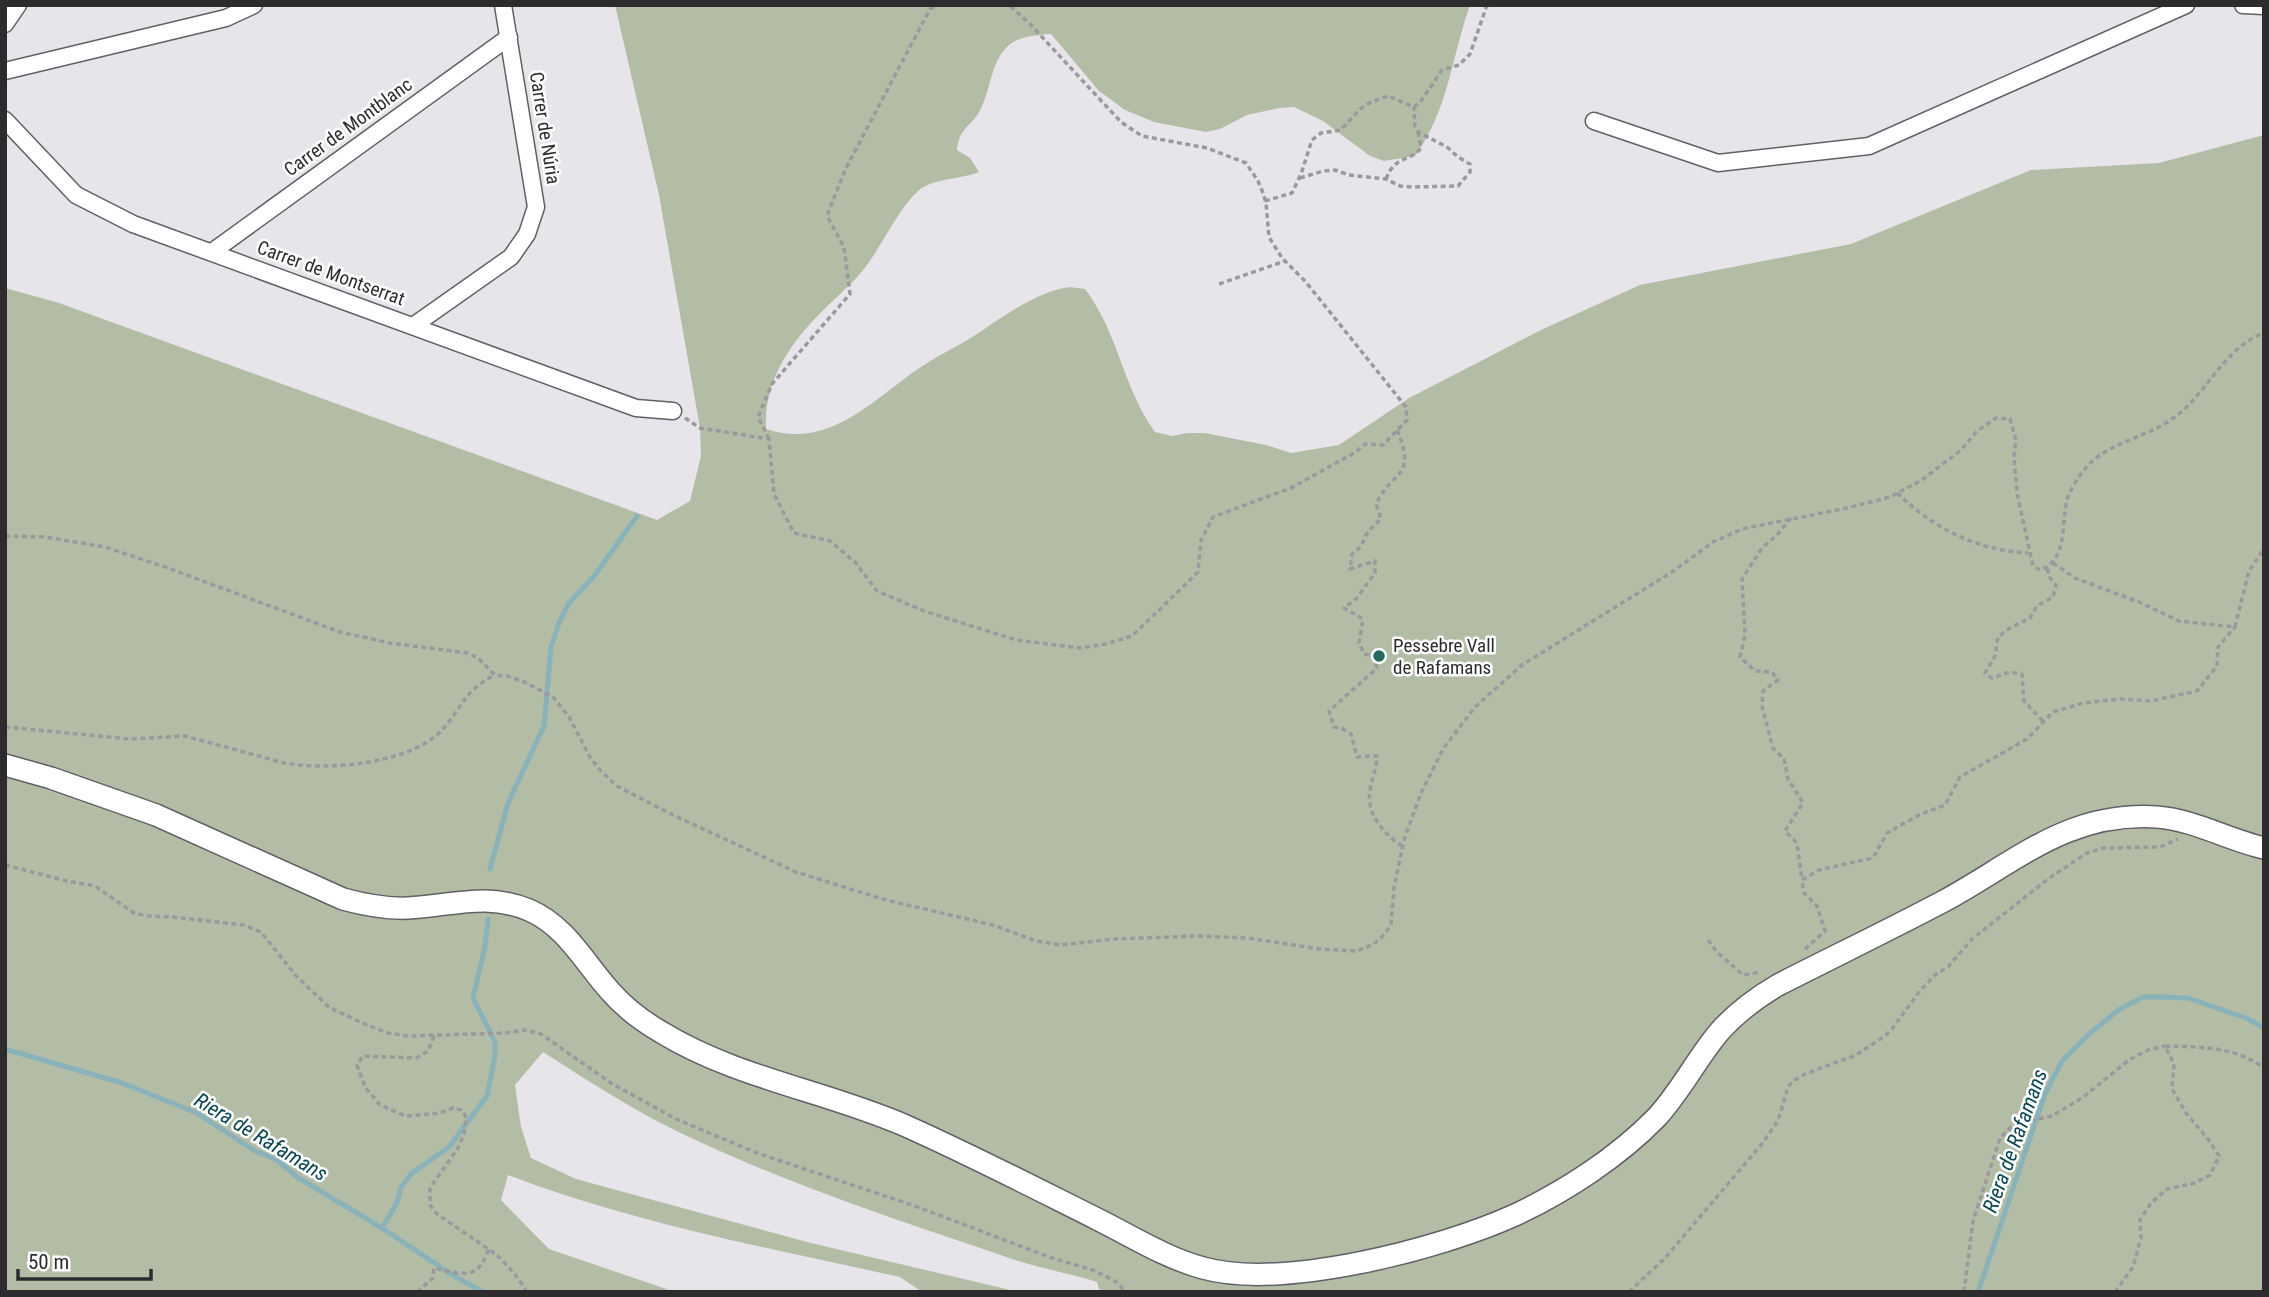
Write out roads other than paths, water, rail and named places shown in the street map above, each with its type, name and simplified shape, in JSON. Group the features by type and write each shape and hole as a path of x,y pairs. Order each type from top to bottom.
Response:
{"main road":[{"path":"5,765 51,778 156,815 326,893 353,902 387,908 413,908 486,899 531,911 565,934 624,1005 654,1028 685,1046 746,1072 902,1125 1183,1261 1224,1273 1247,1276 1308,1270 1378,1258 1475,1231 1516,1214 1576,1181 1641,1132 1659,1114 1718,1033 1754,999 1945,900 2048,839 2094,823 2158,817 2206,828 2264,848"}],"street":[{"path":"5,24 18,5"},
{"path":"5,71 226,18 254,5"},
{"name":"Carrer de Núria","path":"413,326 511,257 527,234 536,207 503,5"},
{"path":"1594,121 1718,163 1869,146 2186,5"},
{"path":"2243,5 2264,6"},
{"name":"Carrer de Montblanc","path":"212,252 509,37"},
{"name":"Carrer de Montserrat","path":"5,120 76,195 133,224 636,408 673,411"}],"waterway":[{"path":"490,869 508,803 544,726 551,647 559,623 569,603 595,575 637,516"},
{"path":"382,1228 397,1203 401,1187 411,1174 449,1147 487,1096 495,1042 473,998 485,947 488,919"},
{"name":"Riera de Rafamans","path":"1978,1292 2045,1094 2062,1061 2089,1034 2120,1009 2143,997 2188,998 2246,1018 2264,1028"},
{"name":"Riera de Rafamans","path":"5,1049 122,1083 197,1113 255,1151 277,1160 297,1177 483,1292"}],"place":[{"name":"Pessebre Vall de Rafamans","path":"1379,656"}]}
